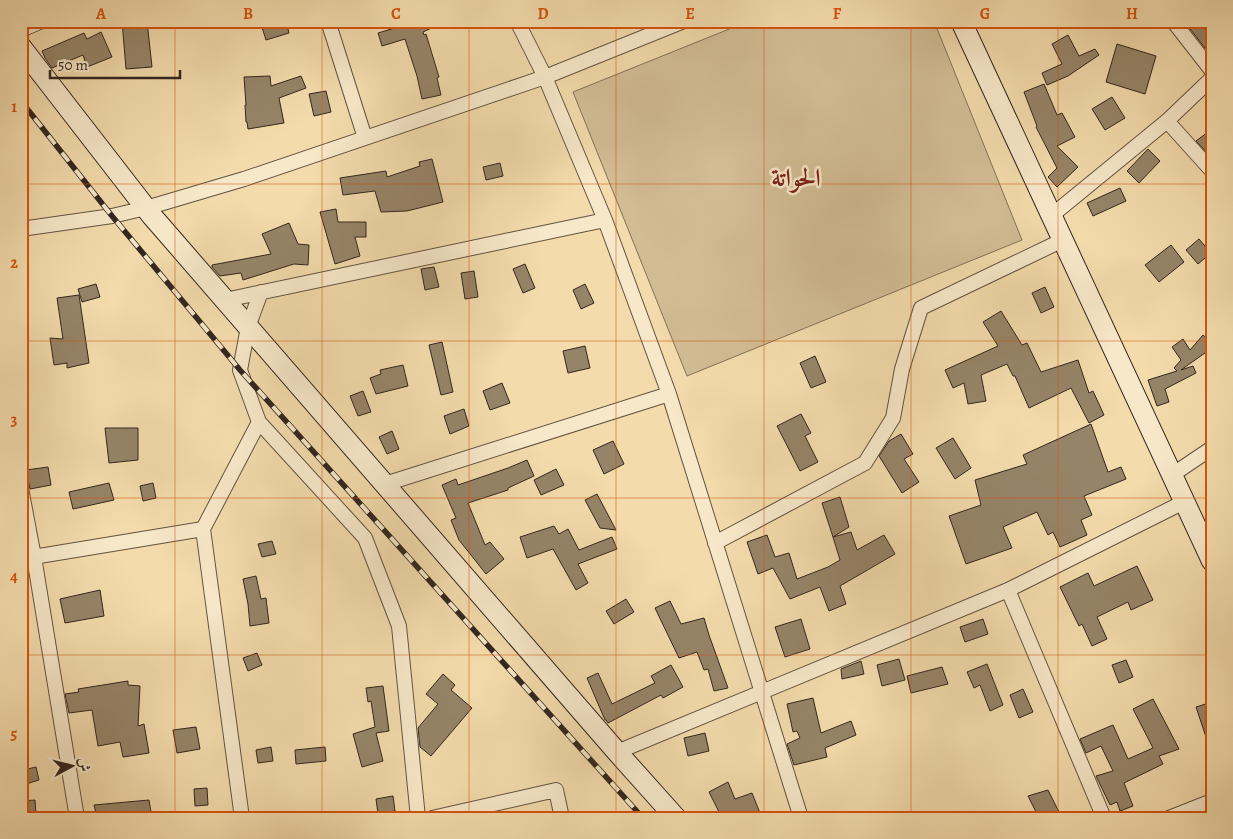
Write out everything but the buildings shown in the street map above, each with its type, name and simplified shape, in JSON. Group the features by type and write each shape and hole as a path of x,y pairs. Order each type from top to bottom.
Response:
{"street":[{"path":"21,30 42,21"},
{"path":"328,21 365,138"},
{"path":"517,21 545,77 606,220 669,394 801,818"},
{"path":"21,229 112,216 244,179 545,77 684,21"},
{"path":"961,21 1212,560"},
{"path":"1173,21 1212,71"},
{"path":"21,47 146,208 676,818"},
{"path":"1051,216 1167,121 1212,78"},
{"path":"1167,121 1212,171"},
{"path":"225,300 606,220"},
{"path":"715,543 865,463 893,418 902,369 921,308 1063,240"},
{"path":"261,292 248,327 240,370 259,422 365,538 399,626 418,818"},
{"path":"385,484 669,394"},
{"path":"242,818 202,528 259,422"},
{"path":"1172,475 1212,448"},
{"path":"21,488 28,558 77,818"},
{"path":"617,752 1008,590 1184,502"},
{"path":"28,558 202,528"},
{"path":"1008,590 1104,818"},
{"path":"432,818 556,790 562,818"},
{"path":"1169,818 1212,801"}],"shaded area":[{"path":"749,21 934,21 1022,240 687,376 573,92"}],"railway":[{"path":"21,101 112,216 240,370 643,818"}],"district":[{"name":"الحواتة","path":"796,177"}]}
